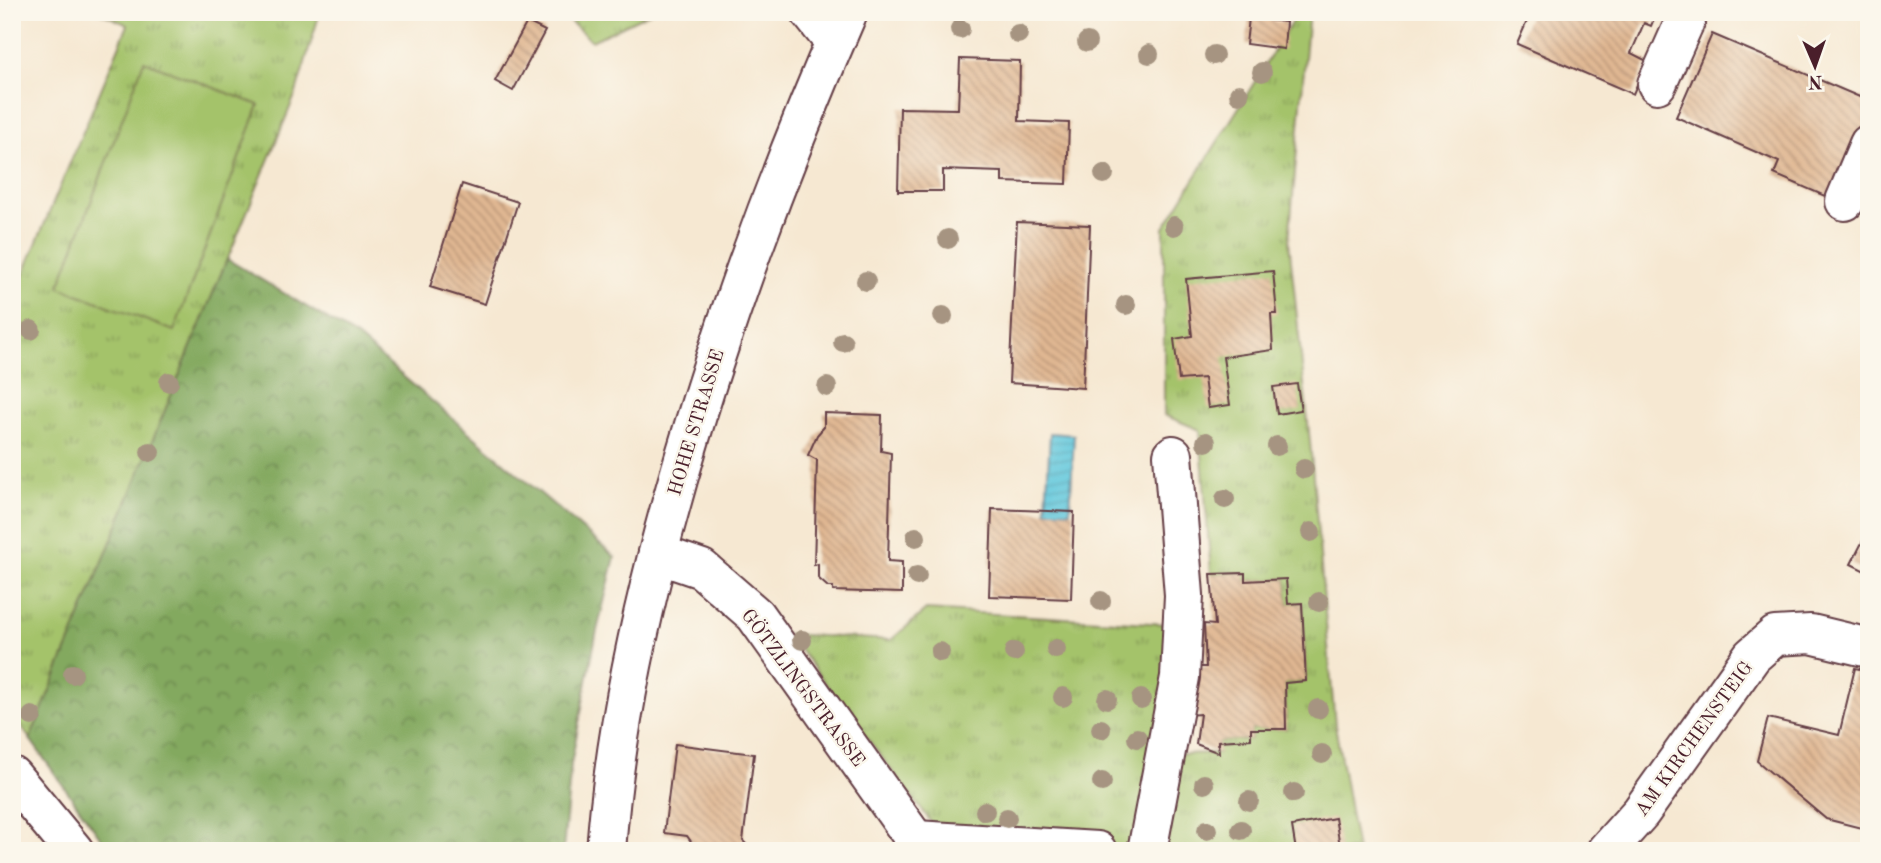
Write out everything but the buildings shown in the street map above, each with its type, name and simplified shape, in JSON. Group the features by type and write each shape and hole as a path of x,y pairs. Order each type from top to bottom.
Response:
{"street":[{"path":"1657,84 1689,12"},
{"name":"HOHE STRASSE","path":"606,851 621,728 636,643 657,554 692,427 724,327 832,20"},
{"path":"1844,201 1869,144"},
{"path":"1147,851 1180,677 1184,595 1173,455"},
{"name":"GÖTZLINGSTRASSE","path":"657,554 702,569 755,615 920,845"},
{"name":"AM KIRCHENSTEIG","path":"1606,851 1641,812 1752,656 1775,636 1811,634 1869,648"},
{"path":"12,776 74,851"},
{"path":"920,845 1097,851"}],"green space":[{"path":"99,12 320,12 296,93 30,739 12,714 12,301 128,25"},
{"path":"559,12 651,12 592,41"},
{"path":"1298,12 1309,12 1289,241 1335,725 1357,851 953,851 788,634 891,640 926,610 1167,624 1181,754 1218,753 1218,741 1251,739 1251,729 1286,729 1285,683 1306,681 1302,603 1288,604 1286,579 1245,581 1244,573 1211,574 1200,430 1164,415 1164,228"},
{"path":"144,61 259,105 174,331 59,287"},
{"path":"227,259 357,337 615,557 596,635 571,764 563,851 110,851 30,739"}],"water":[{"path":"1050,433 1074,435 1070,511 1046,510"}]}
